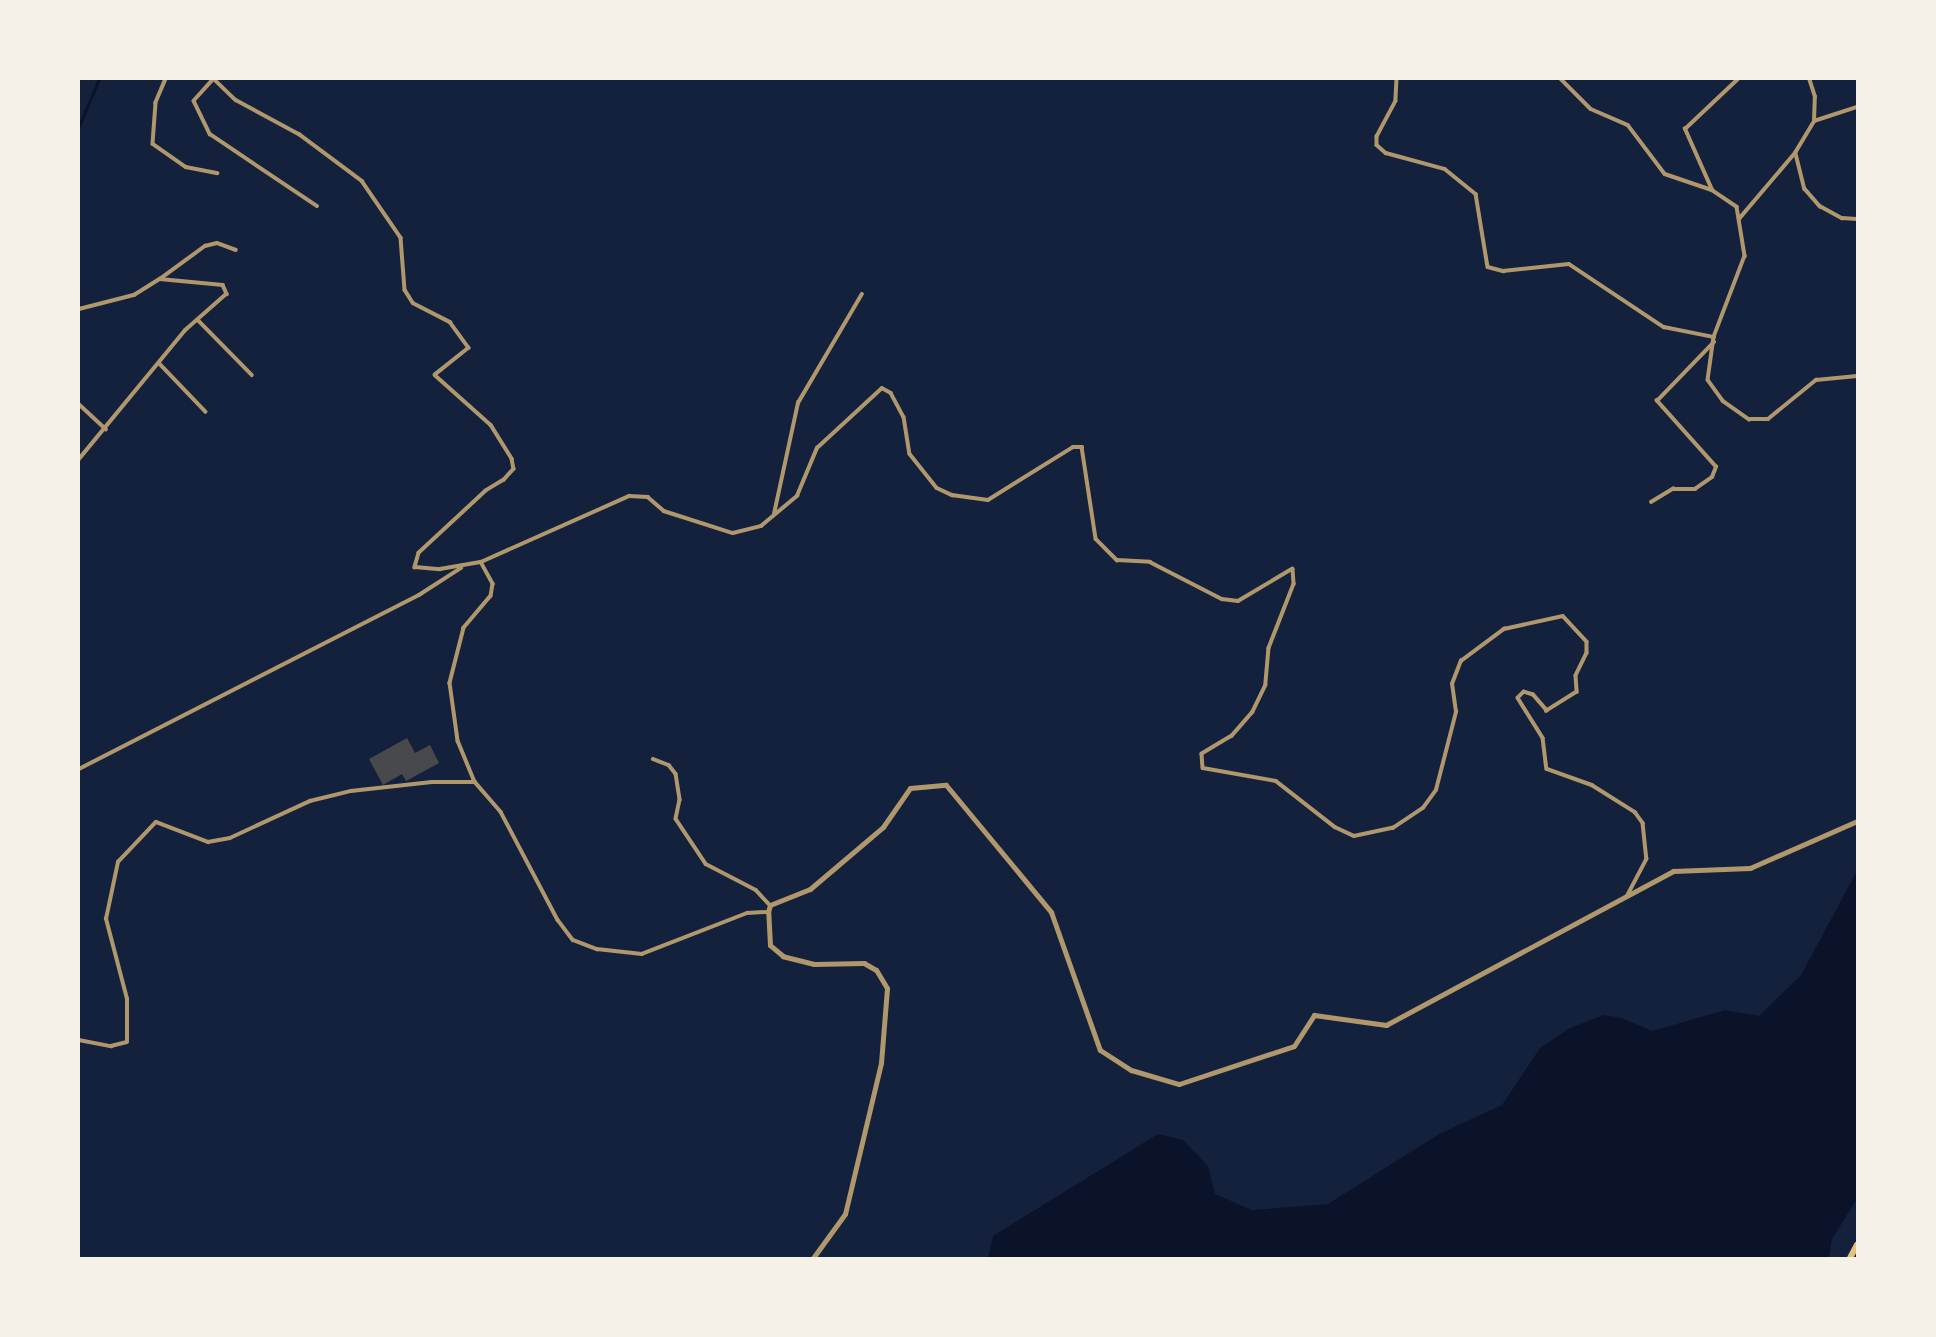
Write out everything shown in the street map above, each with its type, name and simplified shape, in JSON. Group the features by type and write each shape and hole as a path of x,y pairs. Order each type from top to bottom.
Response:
{"highway":[{"path":"1850,1258 1857,1245"}],"street":[{"path":"166,79 156,103 153,144 186,167 217,173"},
{"path":"317,206 210,134 194,101 214,79 236,100 299,134 362,181 401,238 405,290 413,303 450,322 469,348 435,375 491,425 514,469 419,553 415,567 463,567 481,562 629,496 648,497 664,511 733,533 761,526 797,496 817,448 882,388 891,393 904,417 911,454 937,488 952,495 988,500 1073,447 1082,447 1096,539 1117,560 1150,562 1222,599 1238,601 1293,569 1294,584 1269,648 1266,685 1253,712 1232,736 1202,754 1203,768 1276,781 1335,827 1354,836 1394,828 1423,808 1436,790 1457,712 1452,684 1461,662 1504,629 1563,616 1587,642 1587,653 1576,676 1577,692 1547,710 1534,695 1524,692 1518,698 1543,738 1547,769 1591,785 1636,812 1643,822 1647,859 1627,896"},
{"path":"1397,79 1396,101 1377,136 1377,145 1386,153 1445,169 1476,194 1488,267 1503,271 1569,264 1664,327 1714,339"},
{"path":"1561,79 1591,108 1628,125 1665,174 1712,190 1737,207 1745,256 1714,339 1709,380 1723,401 1749,419 1768,419 1816,380 1857,376"},
{"path":"1712,190 1685,129 1738,79"},
{"path":"1739,219 1796,153 1814,121 1815,97 1809,79"},
{"path":"1814,121 1857,107"},
{"path":"1796,153 1805,189 1820,206 1842,218 1857,219"},
{"path":"79,309 134,295 205,246 217,243 236,250"},
{"path":"79,460 198,320 227,294 223,285 160,279"},
{"path":"773,516 798,403 862,295"},
{"path":"198,320 252,375"},
{"path":"1651,502 1673,489 1695,489 1712,477 1716,467 1657,401 1714,339"},
{"path":"160,364 205,412"},
{"path":"79,404 106,429"},
{"path":"481,562 493,584 491,596 464,628 450,683 458,741 475,782 501,812 558,920 573,940 597,949 642,954 747,913 769,908 821,880 883,827 910,788 946,785 1051,912 1100,1050 1131,1070 1179,1084 1294,1046 1314,1015 1386,1025 1673,872 1750,868 1857,821"},
{"path":"79,769 419,595 463,567"},
{"path":"653,760 669,765 676,774 680,800 676,819 706,864 756,890 769,908 770,945 783,956 814,964 864,964 876,970 887,988 881,1063 845,1214 813,1258"},
{"path":"79,1040 111,1046 127,1042 127,999 106,919 118,862 156,822 208,842 230,838 310,801 351,791 432,782 475,782"}],"water":[{"path":"1857,871 1857,1199 1832,1239 1829,1258 988,1258 993,1236 1158,1134 1183,1140 1208,1166 1215,1194 1252,1210 1328,1204 1439,1134 1502,1105 1540,1048 1568,1029 1603,1015 1622,1018 1652,1031 1725,1010 1759,1016 1801,975"}],"building":[{"path":"407,738 415,753 430,745 439,763 406,781 402,774 383,785 369,759"}],"waterway":[{"path":"79,126 99,79"}]}
